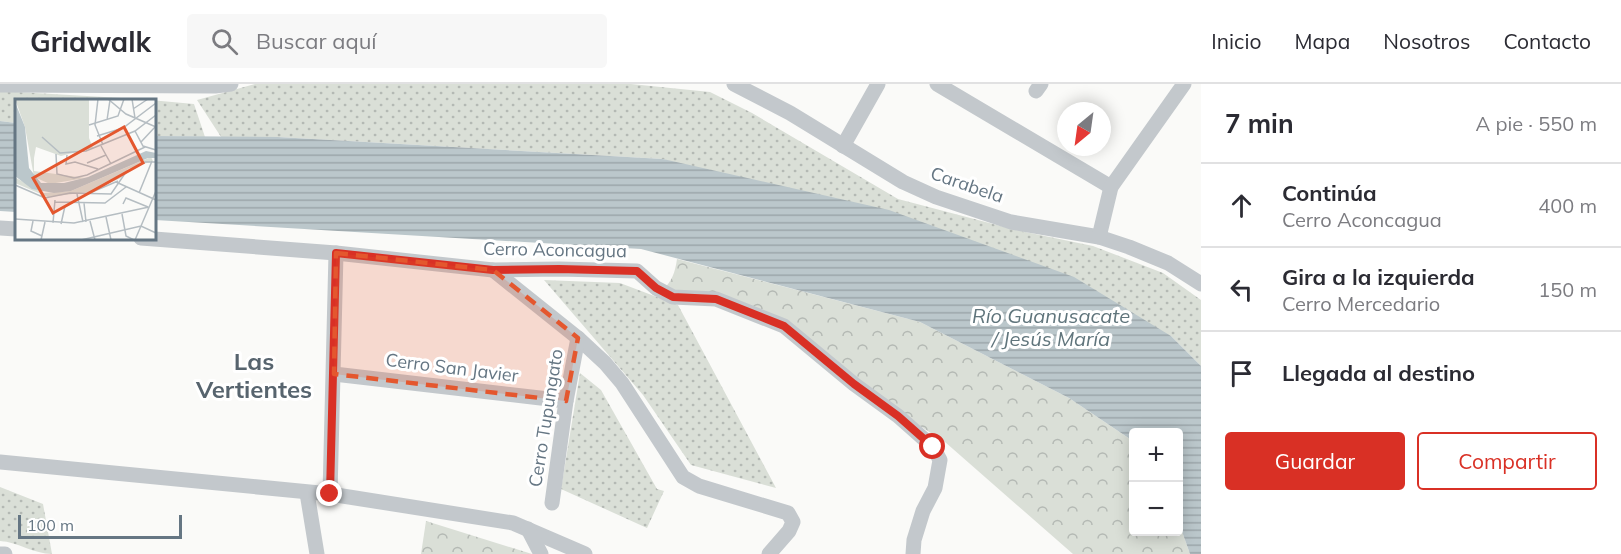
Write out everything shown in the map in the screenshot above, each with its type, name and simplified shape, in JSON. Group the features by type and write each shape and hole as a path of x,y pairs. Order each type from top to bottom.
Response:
{"street":[{"path":"0,85 215,87 231,84"},
{"name":"Carabela","path":"734,84 790,113 903,182 936,197 1011,222 1099,237 1168,263 1201,284"},
{"path":"843,146 878,84"},
{"path":"937,84 1111,187"},
{"path":"1099,237 1111,187 1184,84"},
{"path":"0,228 15,229"},
{"name":"Cerro Aconcagua","path":"156,239 336,253 493,270 637,271 656,288 673,297 716,299 784,326 854,384 898,416 933,447 940,460 935,488 922,511 914,540 913,554"},
{"path":"330,494 336,253"},
{"path":"493,270 578,338 605,363 622,383 683,477 699,486 788,513 793,522 789,531 769,554"},
{"name":"Cerro Tupungato","path":"552,503 566,400 578,338"},
{"name":"Cerro San Javier","path":"334,374 566,400"},
{"path":"0,462 330,494 513,523 585,554"},
{"path":"307,493 316,554"},
{"path":"528,529 541,554"}],"highlighted area":[{"path":"336,253 493,270 578,338 566,401 334,374"}],"green space":[{"path":"255,84 631,84 710,92 752,113 898,199 1016,230 1093,246 1163,273 1201,300 1201,366 1171,336 663,159 278,137 223,140 197,100"},
{"path":"0,91 133,99 15,99 15,123 0,121"},
{"path":"156,100 194,104 205,137 156,136"},
{"path":"677,259 920,322 1069,398 1129,438 1129,536 1183,534 1190,554 1073,554 945,442 854,384 784,326 662,291 675,268"},
{"path":"544,280 620,283 678,305 776,488 691,465 643,395"},
{"path":"580,373 601,390 657,489 664,491 647,528 561,489"},
{"path":"0,487 43,504 52,554 0,541"},
{"path":"426,521 532,554 421,554"}],"water":[{"path":"0,121 15,123 15,212 0,211"},
{"name":"Río Guanusacate / Jesús María","path":"156,136 278,137 663,159 889,210 1074,277 1171,336 1201,366 1201,554 1190,554 1183,534 1183,428 1129,428 1129,438 1069,398 920,322 641,249 156,220"}],"district":[{"name":"Las Vertientes","path":"254,376"}],"route":[{"path":"330,494 336,253 493,270 637,271 656,288 673,297 716,299 784,326 854,384 898,416 933,447"}]}
